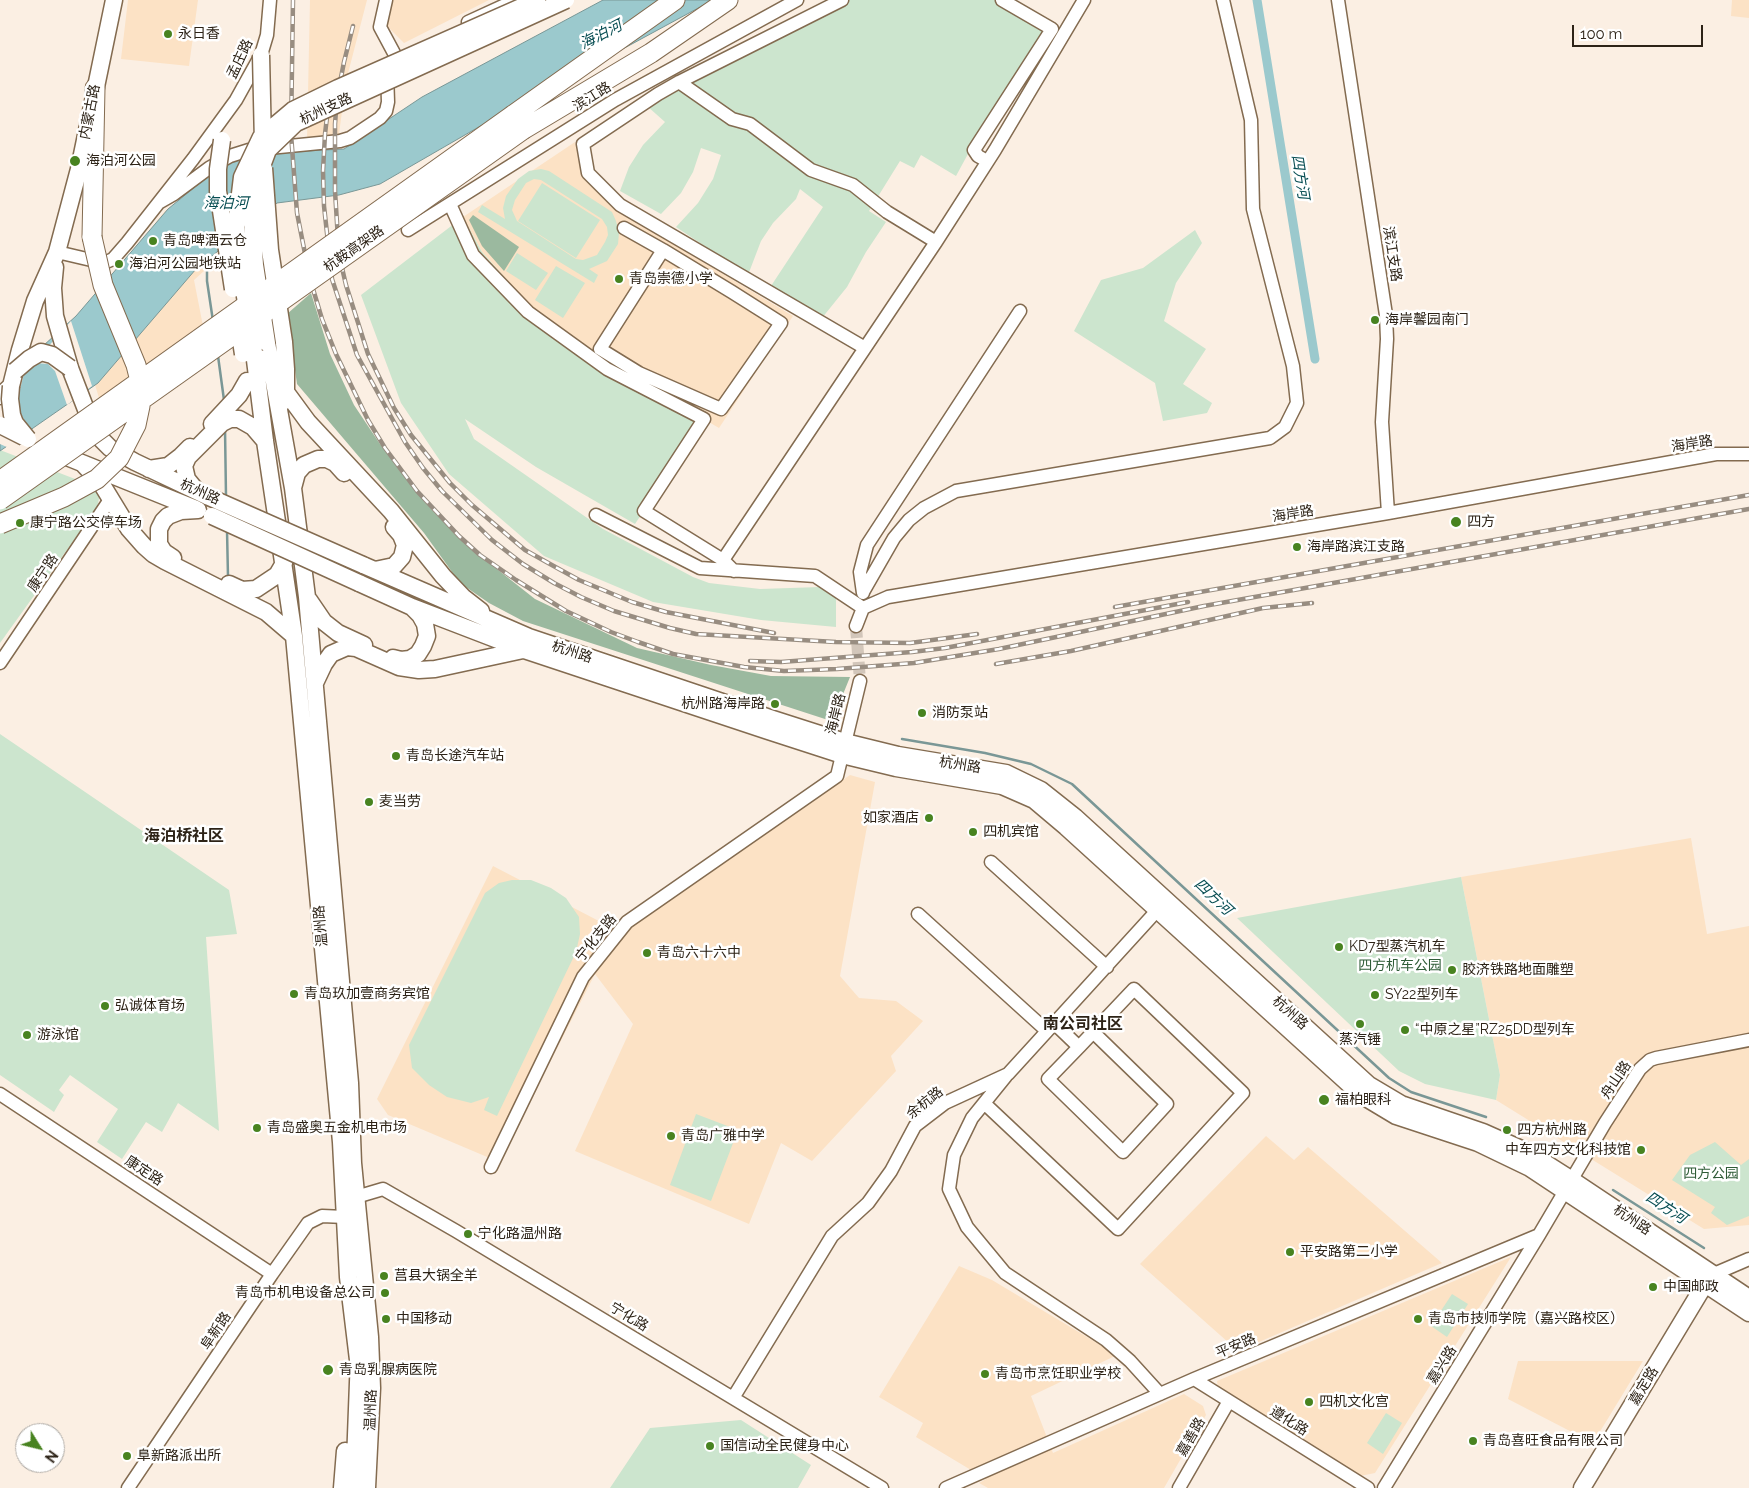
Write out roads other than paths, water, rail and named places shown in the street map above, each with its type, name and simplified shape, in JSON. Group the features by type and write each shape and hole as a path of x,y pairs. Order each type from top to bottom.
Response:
{"highway":[{"name":"杭鞍高架路","path":"0,480 674,0"},
{"name":"杭鞍高架路","path":"0,500 680,18 710,0"},
{"path":"524,129 652,53 728,0"},
{"path":"0,524 64,498 97,479 119,458 136,425 140,406 141,386 136,365 103,285 92,237 95,88"}],"main road":[{"name":"内蒙古路","path":"57,252 79,169 114,0"},
{"name":"杭州支路","path":"280,536 236,227 242,177 261,137 293,110 338,88 537,0"},
{"name":"杭州支路","path":"301,544 280,415 255,350 253,190 268,150 296,123 566,0"},
{"path":"261,55 262,121 270,250 284,342 286,392 280,415"},
{"path":"202,493 187,479 184,466 188,457 243,388 255,350 218,191 218,168 222,140"},
{"path":"34,442 15,423 12,415 9,384 34,301 57,252"},
{"name":"杭州路","path":"57,252 53,288 55,316 82,401 99,437 110,448 202,493 498,625 843,749"},
{"path":"9,384 29,359 41,352 52,355 70,368"},
{"path":"243,388 246,423"},
{"path":"286,392 308,422 391,511 443,576 463,597 498,625"},
{"path":"149,468 168,466 213,427 230,419 246,423 265,441"},
{"name":"杭州路","path":"0,425 84,465 205,513 412,607 524,650 843,749 998,772 1017,778 1041,790 1051,797 1162,905 1369,1085 1401,1104 1504,1140 1539,1159 1569,1185 1710,1279 1749,1313"},
{"path":"293,488 297,473 304,464 318,459 326,459 335,463 398,531 403,540 404,552 399,562 389,568 369,568"},
{"path":"84,465 101,483 129,529 152,554 266,612 294,636"},
{"path":"205,513 181,511 163,520 158,536 159,544 164,552 242,590 256,589 269,581 277,575 284,563"},
{"name":"温州路","path":"280,536 294,636 341,1142 353,1208 370,1337 372,1388 367,1488"},
{"name":"温州路","path":"301,544 350,1083 359,1368"},
{"path":"307,597 324,622 338,634 392,658 401,660 410,659 418,654 427,636 425,624 412,607"},
{"path":"315,683 331,654 347,647 356,648 399,667 419,670 435,669 524,650"},
{"name":"温州路","path":"353,1208 348,1277 359,1368"},
{"name":"杭州路","path":"1710,1279 1749,1298"},
{"name":"嘉定路","path":"1582,1488 1710,1279"},
{"name":"温州路","path":"342,1488 350,1390 352,1317"},
{"path":"354,1488 359,1368"}],"street":[{"name":"孟庄路","path":"236,100 261,55 267,35 270,0"},
{"path":"386,0 380,27 395,55"},
{"path":"160,202 209,168 230,156 249,150 340,141 350,138 380,118 386,111 388,102 387,63 390,57 516,0"},
{"name":"滨江路","path":"408,230 615,100 797,0"},
{"path":"842,0 679,82 583,144 588,173 620,205 865,348"},
{"path":"987,161 978,156 974,150 1052,29 1002,0"},
{"path":"723,560 936,242 1084,0"},
{"path":"863,592 894,538 909,520 924,508 956,491 1270,438 1285,427 1298,403 1293,366 1253,209 1251,120 1223,0"},
{"name":"滨江支路","path":"1338,0 1386,315 1387,339 1382,422 1388,514"},
{"path":"679,82 732,119 750,124 811,170 853,185 887,212 936,242"},
{"path":"222,140 236,100"},
{"path":"57,252 104,263 109,262 160,202 236,100"},
{"path":"450,204 473,255 528,312 607,369 704,419 644,511 723,560 734,571"},
{"path":"624,228 663,250 781,323 721,409 639,373 600,349 663,250"},
{"path":"732,292 741,276"},
{"path":"856,626 863,608 860,572 867,546 1020,310"},
{"name":"海岸路","path":"863,608 888,597 1388,514 1716,454 1749,454"},
{"name":"康宁路","path":"0,663 111,498"},
{"path":"596,515 700,568 815,576 863,608"},
{"name":"海岸路","path":"843,749 860,681"},
{"name":"宁化支路","path":"491,1167 583,977 627,922 830,783 837,776 843,749"},
{"path":"991,862 1107,967"},
{"name":"余杭路","path":"733,1398 832,1236 868,1203 890,1171 915,1126 945,1103 1008,1074 1162,905"},
{"path":"918,914 1051,1027 1079,1047"},
{"path":"984,1103 1118,1230 1243,1093 1134,989 1048,1079 1122,1152 1167,1104 1093,1032"},
{"name":"舟山路","path":"1569,1185 1605,1123 1644,1064 1656,1058 1749,1040"},
{"path":"1008,1074 972,1118 954,1156 949,1188 966,1227 1005,1273 1106,1340 1130,1361 1160,1394"},
{"name":"康定路","path":"0,1094 272,1274"},
{"name":"嘉兴路","path":"1384,1488 1569,1185"},
{"name":"宁化路","path":"353,1208 383,1189 453,1229 882,1488"},
{"name":"阜新路","path":"128,1488 308,1223 322,1216 353,1208"},
{"name":"平安路","path":"946,1488 1160,1394 1539,1236"},
{"path":"1710,1279 1749,1259"},
{"name":"遵化路","path":"1194,1380 1368,1488"},
{"name":"嘉善路","path":"1179,1488 1229,1402"}],"water":[{"name":"海泊河","path":"603,0 713,0 477,128 380,184 339,195 277,203 196,269 98,383 0,451 0,385 76,316 168,209 218,168 245,154 344,149 422,97"}],"waterway":[{"name":"四方河","path":"1257,0 1315,359"},
{"path":"207,257 207,281 213,321"},
{"path":"218,356 224,400"},
{"path":"225,428 226,497"},
{"path":"227,530 228,577"},
{"name":"四方河","path":"902,739 985,753 1031,764 1072,784 1389,1078 1411,1092 1486,1117"},
{"name":"四方河","path":"1613,1190 1704,1248"}],"tunnel":[{"path":"856,626 860,681"}],"railway":[{"path":"293,0 291,134 297,213 310,279 322,319 336,354 368,420 385,448 417,491 459,536 480,555 566,611 638,642 673,654 744,667 784,671 914,663 999,649 1204,606 1749,509"},
{"path":"353,26 337,98 335,124 335,191 339,255 346,285 368,354 394,408 411,435 450,483 472,505 525,550 579,580 632,602 666,612 774,633"},
{"path":"329,100 323,171 324,206 332,279 357,355 405,442 423,468 442,491 492,540 523,564 581,597 614,611 696,634 836,642 910,643 977,634"},
{"path":"1115,607 1749,495"},
{"path":"750,661 781,662 945,648 1188,602"},
{"path":"996,664 1071,651 1263,608 1312,603"}],"place":[{"name":"永日香","path":"168,34"},
{"name":"海泊河公园","path":"75,161"},
{"name":"青岛啤酒云仓","path":"153,241"},
{"name":"海泊河公园地铁站","path":"119,264"},
{"name":"青岛崇德小学","path":"619,279"},
{"name":"海岸馨园南门","path":"1375,320"},
{"name":"四方","path":"1456,522"},
{"name":"康宁路公交停车场","path":"20,523"},
{"name":"海岸路滨江支路","path":"1297,547"},
{"name":"杭州路海岸路","path":"775,704"},
{"name":"消防泵站","path":"922,713"},
{"name":"青岛长途汽车站","path":"396,756"},
{"name":"麦当劳","path":"369,802"},
{"name":"如家酒店","path":"929,818"},
{"name":"四机宾馆","path":"973,832"},
{"name":"KD7型蒸汽机车","path":"1339,947"},
{"name":"青岛六十六中","path":"647,953"},
{"name":"胶济铁路地面雕塑","path":"1452,970"},
{"name":"青岛玖加壹商务宾馆","path":"294,994"},
{"name":"SY22型列车","path":"1375,995"},
{"name":"弘诚体育场","path":"105,1006"},
{"name":"蒸汽锤","path":"1360,1024"},
{"name":"“中原之星”RZ25DD型列车","path":"1405,1030"},
{"name":"游泳馆","path":"27,1035"},
{"name":"福柏眼科","path":"1324,1100"},
{"name":"青岛盛奥五金机电市场","path":"257,1128"},
{"name":"四方杭州路","path":"1507,1130"},
{"name":"青岛广雅中学","path":"671,1136"},
{"name":"中车四方文化科技馆","path":"1641,1150"},
{"name":"宁化路温州路","path":"468,1234"},
{"name":"平安路第二小学","path":"1290,1252"},
{"name":"莒县大锅全羊","path":"384,1276"},
{"name":"中国邮政","path":"1653,1287"},
{"name":"青岛市机电设备总公司","path":"385,1293"},
{"name":"中国移动","path":"386,1319"},
{"name":"青岛市技师学院（嘉兴路校区）","path":"1418,1319"},
{"name":"青岛乳腺病医院","path":"328,1370"},
{"name":"青岛市烹饪职业学校","path":"985,1374"},
{"name":"四机文化宫","path":"1309,1402"},
{"name":"青岛喜旺食品有限公司","path":"1473,1441"},
{"name":"国信i动全民健身中心","path":"710,1446"},
{"name":"阜新路派出所","path":"127,1456"}],"district":[{"name":"海泊桥社区","path":"184,836"},
{"name":"南公司社区","path":"1083,1024"}],"park label":[{"name":"四方机车公园","path":"1400,966"},
{"name":"四方公园","path":"1711,1174"}]}
